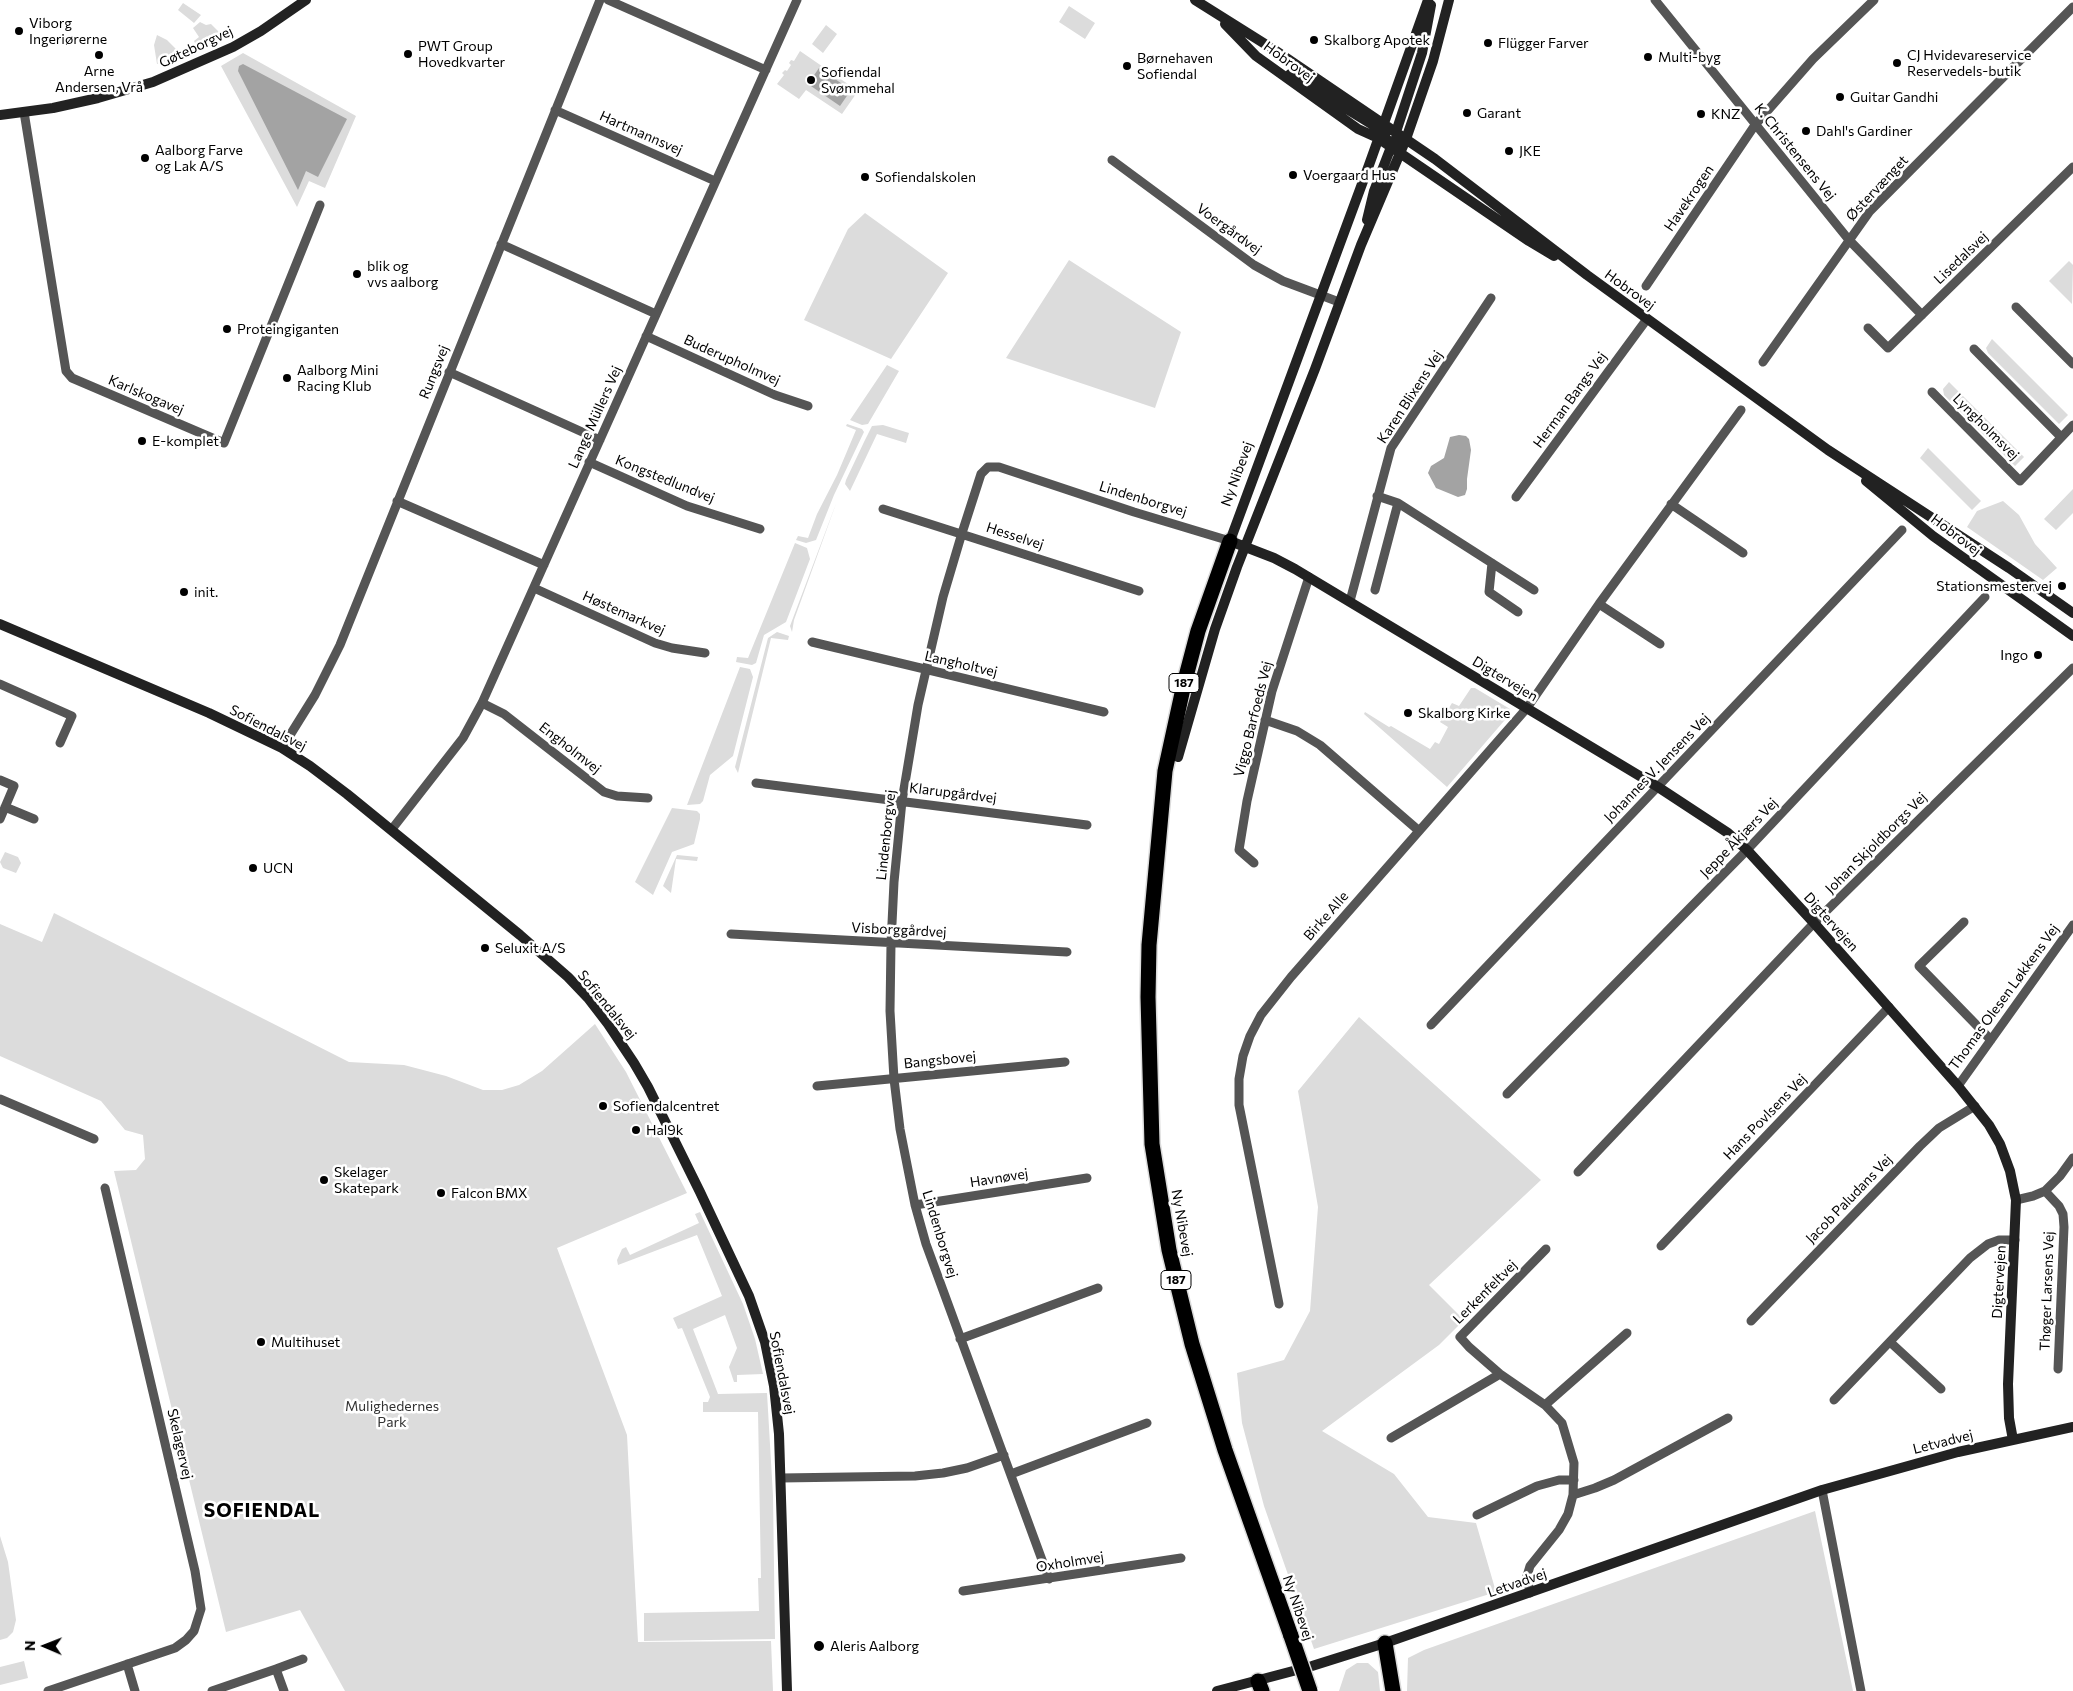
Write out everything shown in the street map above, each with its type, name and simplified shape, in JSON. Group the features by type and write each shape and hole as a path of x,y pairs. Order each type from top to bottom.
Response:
{"highway":[{"name":"Ny Nibevej","path":"1230,541 1198,632 1177,710 1165,771 1151,908 1148,997 1152,1144 1169,1250 1192,1344 1225,1450 1310,1691"},
{"name":"Ny Nibevej","path":"1160,830 1178,757"},
{"path":"1385,1643 1393,1691"}],"street":[{"name":"Gøteborgvej","path":"0,114 24,112 98,98 153,82 233,47 261,31 306,0"},
{"name":"Rungsvej","path":"282,748 315,696 340,645 600,0"},
{"path":"608,0 766,70"},
{"name":"Lange Müllers Vej","path":"392,830 463,738 482,703 797,0"},
{"name":"Hobrovej","path":"1195,0 1273,49 1529,241 1587,276"},
{"name":"187","path":"1393,139 1428,0"},
{"path":"1393,139 1422,54 1432,0"},
{"name":"187","path":"1393,139 1433,61 1448,0"},
{"name":"K. Christensens Vej","path":"1655,0 1849,240 1922,315"},
{"name":"Havekrogen","path":"1646,286 1755,126 1813,59 1874,0"},
{"name":"Østervænget","path":"1763,362 1870,212 2073,7"},
{"name":"Hobrovej","path":"1215,14 1256,56 1358,129 1393,139 1441,171 1485,196 1587,276 1828,450 2009,568 2073,613"},
{"name":"Hartmannsvej","path":"555,110 715,181"},
{"name":"Karlskogavej","path":"24,112 66,371 72,378 224,443 320,205"},
{"name":"Ny Nibevej","path":"1178,757 1215,629 1361,245 1393,139"},
{"name":"Ny Nibevej","path":"1230,541 1321,295 1393,139"},
{"name":"Voergårdvej","path":"1112,160 1254,265 1283,281 1339,302"},
{"name":"Lisedalsvej","path":"1868,328 1888,348 2073,167"},
{"path":"501,244 656,314"},
{"name":"Karen Blixens Vej","path":"1350,601 1391,448 1492,298"},
{"path":"2016,307 2073,364"},
{"name":"Herman Bangs Vej","path":"1516,497 1647,319"},
{"name":"Buderupholmvej","path":"646,336 775,395 808,406"},
{"path":"1974,349 2061,437"},
{"path":"449,372 600,440"},
{"name":"Lyngholmsvej","path":"1932,392 2020,481 2073,425"},
{"name":"Birke Alle","path":"1279,1304 1239,1104 1239,1079 1243,1056 1250,1036 1261,1015 1273,1000 1418,830 1527,708 1599,604 1741,410"},
{"name":"Hobrovej","path":"1828,450 1933,536 2073,636"},
{"name":"Kongstedlundvej","path":"590,462 687,506 760,529"},
{"name":"Lindenborgvej","path":"1049,1579 926,1244 915,1205 900,1129 894,1079 890,1011 894,882 902,801 925,670 943,597 981,474 988,467 1000,467 1134,512 1230,541"},
{"path":"1377,496 1398,503 1534,590"},
{"path":"397,501 544,565"},
{"path":"1375,590 1398,503"},
{"path":"1671,504 1742,553"},
{"name":"Hesselvej","path":"882,509 1139,591"},
{"name":"Johannes V. Jensens Vej","path":"1431,1025 1902,530"},
{"name":"Digtervejen","path":"1230,541 1274,558 1310,577 1658,787 1702,814 1728,833 1747,850 1814,923 1958,1086 1989,1125 2000,1144 2010,1171 2016,1200 2008,1384 2009,1418 2013,1440"},
{"path":"1492,563 1489,592 1518,612"},
{"name":"Viggo Barfoeds Vej","path":"1254,863 1239,850 1272,691 1310,577"},
{"name":"Høstemarkvej","path":"534,588 655,643 672,648 705,652"},
{"name":"Jeppe Åkjærs Vej","path":"1507,1094 1747,850 1985,597"},
{"path":"1599,604 1660,644"},
{"name":"Sofiendalsvej","path":"0,624 209,713 282,748 325,777 520,935 568,977 588,998 608,1024 634,1063 700,1192 749,1296 764,1342 774,1386 779,1434 787,1691"},
{"name":"Langholtvej","path":"812,642 1104,712"},
{"name":"Johan Skjoldborgs Vej","path":"1578,1172 1814,923 2073,668"},
{"path":"0,684 72,716 60,743"},
{"name":"Engholmvej","path":"482,703 504,714 604,792 617,796 648,798"},
{"path":"1265,720 1297,731 1320,745 1418,830"},
{"path":"0,780 14,786 0,818"},
{"name":"Klarupgårdvej","path":"756,782 1087,824"},
{"path":"5,807 34,819"},
{"path":"1964,922 1919,966 1991,1040"},
{"name":"Thomas Olesen Løkkens Vej","path":"1958,1086 2073,925"},
{"name":"Visborggårdvej","path":"731,934 1067,952"},
{"name":"Hans Povlsens Vej","path":"1661,1246 1889,1008"},
{"name":"Bangsbovej","path":"817,1086 1065,1062"},
{"path":"0,1098 94,1139"},
{"name":"Jacob Paludans Vej","path":"1751,1321 1926,1140 1951,1119 1975,1106"},
{"path":"2016,1200 2045,1191 2060,1176 2073,1158"},
{"name":"Havnøvej","path":"915,1205 1087,1178"},
{"name":"Skelagervej","path":"48,1691 175,1648 186,1640 198,1622 201,1609 195,1571 105,1188"},
{"name":"Thøger Larsens Vej","path":"2045,1191 2059,1206 2063,1214 2064,1227 2058,1369"},
{"path":"1834,1400 1976,1254 1988,1244 1999,1240 2015,1240"},
{"name":"Lerkenfeltvej","path":"1530,1593 1527,1576 1530,1566 1559,1530 1568,1514 1573,1495 1574,1463 1562,1423 1545,1405 1500,1374 1469,1347 1460,1336 1546,1249"},
{"path":"960,1339 1098,1288"},
{"path":"1545,1405 1627,1334"},
{"path":"1890,1342 1941,1389"},
{"path":"1391,1438 1500,1374"},
{"path":"1573,1495 1614,1480 1728,1418"},
{"path":"1011,1474 1147,1423"},
{"name":"Letvadvej","path":"1217,1691 1260,1686 1822,1490 1941,1456 2073,1427"},
{"path":"781,1478 908,1476 943,1473 967,1468 1004,1455"},
{"path":"1477,1515 1537,1486 1559,1480 1574,1480"},
{"path":"1822,1490 1861,1691"},
{"name":"Oxholmvej","path":"963,1591 1181,1558"},
{"path":"212,1691 303,1660"},
{"path":"126,1664 135,1691"},
{"path":"276,1669 284,1691"}],"green space":[{"path":"183,3 201,15 194,23 178,10"},
{"path":"1069,6 1095,23 1085,39 1059,22"},
{"path":"200,22 206,25 211,24 222,35 214,40 195,43 194,41 199,37 193,28"},
{"path":"826,25 837,34 823,53 812,44"},
{"path":"157,35 167,40 179,52 169,60 157,64 154,45"},
{"name":"Sofiendal Svømmehal","path":"800,51 858,91 842,114 806,90 799,99 777,84 784,75 782,73 785,70 787,71 791,65 789,63 791,60 794,61"},
{"path":"243,53 356,116 325,188 309,181 297,207 221,66"},
{"path":"865,213 948,273 891,359 804,320 848,229"},
{"path":"1069,260 1181,332 1155,408 1006,358"},
{"path":"2069,261 2073,265 2072,304 2049,281"},
{"path":"1992,339 2068,415 2059,424 1988,353 1986,348"},
{"path":"887,365 899,371 868,424 862,425 850,420"},
{"path":"1949,382 2024,457 2015,466 1944,395 1943,389"},
{"path":"847,424 862,429 864,432 834,495 816,540 806,543 796,540 798,536 808,538 817,514 837,475 856,430 846,426"},
{"path":"883,425 909,433 906,443 877,434 850,491 845,484 846,480 872,426"},
{"path":"1928,448 1981,501 1972,510 1920,458"},
{"path":"2073,489 2073,513 2056,530 2044,519"},
{"path":"837,501 794,620 792,632 790,626"},
{"path":"2003,501 2019,515 2035,544 2057,568 2043,580 1967,527 1977,511"},
{"path":"795,543 807,548 810,559 786,622 764,635 756,663 752,665 736,662 737,657 748,658"},
{"path":"777,632 789,636 788,640 771,638 738,773 735,767 768,638"},
{"path":"740,667 750,669 753,677 733,756 710,775 703,801 700,804 687,805"},
{"path":"1471,688 1475,688 1510,709 1510,714 1447,787 1364,714 1365,712 1430,749 1435,742 1439,744 1448,727 1440,722 1452,703 1459,706"},
{"path":"672,808 697,811 700,814 700,819 694,844 672,852 653,895 635,882"},
{"path":"5,852 18,857 21,863 16,873 3,868 0,862"},
{"path":"677,855 698,857 697,861 676,859 671,893 663,886"},
{"name":"Mulighedernes Park","path":"54,913 349,1062 404,1065 446,1076 483,1090 502,1090 519,1085 542,1071 595,1024 626,1072 687,1193 557,1248 627,1435 638,1642 771,1641 773,1691 345,1691 300,1610 226,1632 114,1171 136,1170 145,1159 143,1135 125,1130 101,1101 0,1056 0,924 42,942"},
{"path":"1359,1017 1541,1180 1429,1285 1464,1320 1439,1345 1322,1431 1394,1474 1428,1517 1476,1523 1496,1592 1314,1649 1264,1506 1242,1423 1237,1373 1284,1360 1310,1311 1318,1207 1298,1091"},
{"path":"700,1212 743,1304 755,1339 763,1374 737,1375 737,1382 734,1382 729,1367 737,1348 725,1315 693,1329 718,1394 767,1393 773,1496 775,1639 644,1641 644,1613 759,1611 758,1578 761,1578 758,1412 703,1412 703,1402 708,1402 710,1397 682,1328 678,1329 673,1318 722,1296 697,1235 618,1265 617,1260 622,1249 626,1247 630,1255 699,1223 695,1214"},
{"path":"1815,1511 1853,1691 1407,1691 1408,1658 1424,1650"},
{"path":"0,1536 8,1562 16,1620 13,1632 7,1638 0,1640"},
{"path":"24,1661 28,1678 0,1685 0,1667"},
{"path":"1357,1663 1368,1663 1378,1672 1380,1691 1339,1691 1346,1670"}],"shaded area":[{"path":"243,64 347,119 318,177 306,171 298,190 238,71 239,66"},
{"path":"819,68 851,90 840,106 808,84"},
{"path":"1466,436 1469,439 1471,450 1467,489 1465,495 1458,497 1436,488 1428,473 1431,466 1444,458 1450,437"}],"place":[{"name":"Viborg Ingeriørerne","path":"19,31"},
{"name":"Skalborg Apotek","path":"1314,40"},
{"name":"Flügger Farver","path":"1488,43"},
{"name":"PWT Group Hovedkvarter","path":"408,54"},
{"name":"Arne Andersen, Vrå","path":"99,55"},
{"name":"Multi-byg","path":"1648,57"},
{"name":"CJ Hvidevareservice Reservedels-butik","path":"1897,63"},
{"name":"Børnehaven Sofiendal","path":"1127,66"},
{"name":"Sofiendal Svømmehal","path":"811,80"},
{"name":"Guitar Gandhi","path":"1840,97"},
{"name":"Garant","path":"1467,113"},
{"name":"KNZ","path":"1701,114"},
{"name":"Dahl's Gardiner","path":"1806,131"},
{"name":"JKE","path":"1509,151"},
{"name":"Aalborg Farve og Lak A/S","path":"145,158"},
{"name":"Voergaard Hus","path":"1293,175"},
{"name":"Sofiendalskolen","path":"865,177"},
{"name":"blik og vvs aalborg","path":"357,274"},
{"name":"Proteingiganten","path":"227,329"},
{"name":"Aalborg Mini Racing Klub","path":"287,378"},
{"name":"E-komplet","path":"142,441"},
{"name":"Stationsmestervej","path":"2062,586"},
{"name":"init.","path":"184,592"},
{"name":"Ingo","path":"2038,655"},
{"name":"Skalborg Kirke","path":"1408,713"},
{"name":"UCN","path":"253,868"},
{"name":"Seluxit A/S","path":"485,948"},
{"name":"Sofiendalcentret","path":"603,1106"},
{"name":"Hal9k","path":"636,1130"},
{"name":"Skelager Skatepark","path":"324,1180"},
{"name":"Falcon BMX","path":"441,1193"},
{"name":"Multihuset","path":"261,1342"},
{"name":"Aleris Aalborg","path":"819,1646"}],"district":[{"name":"SOFIENDAL","path":"262,1511"}]}
